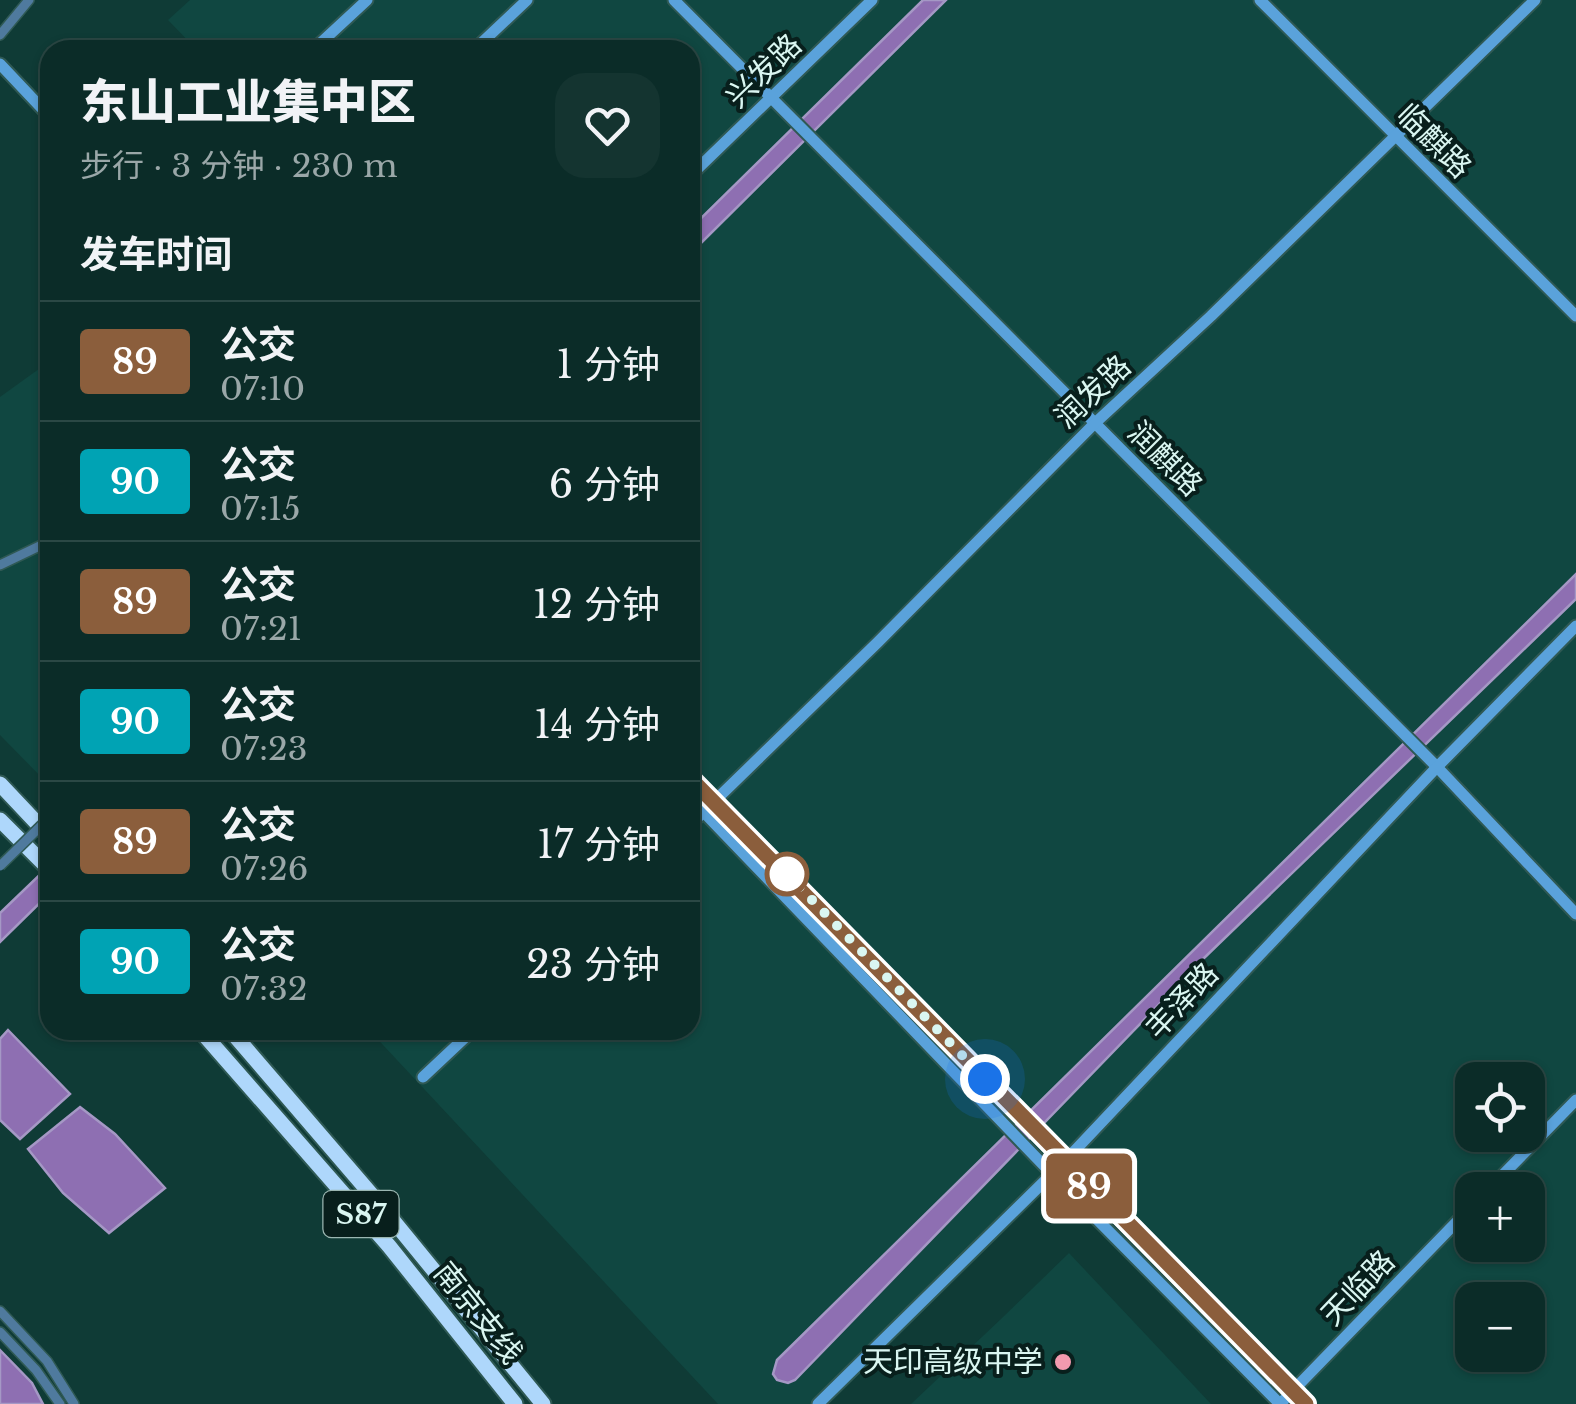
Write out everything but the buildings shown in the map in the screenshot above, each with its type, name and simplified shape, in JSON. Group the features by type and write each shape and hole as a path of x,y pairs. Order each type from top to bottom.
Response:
{"highway":[{"path":"0,784 40,826"},
{"path":"0,820 40,860"},
{"name":"南京支线","path":"209,1040 389,1246 515,1404"},
{"name":"南京支线","path":"239,1040 544,1404"}],"main road":[{"path":"324,40 367,0"},
{"path":"484,40 526,0"},
{"name":"润麒路","path":"674,0 1437,767 1576,914"},
{"name":"兴发路","path":"700,166 872,0"},
{"name":"临麒路","path":"1260,0 1576,316"},
{"name":"润发路","path":"700,816 1094,424 1211,316 1535,0"},
{"path":"0,64 40,106"},
{"name":"丰泽路","path":"818,1404 1065,1162 1437,767 1576,626"},
{"path":"700,793 1052,1174 1280,1404"},
{"path":"700,803 709,807 1306,1404"},
{"path":"423,1078 463,1040"},
{"path":"1506,1172 1576,1100"},
{"name":"天临路","path":"1280,1404 1455,1223"}],"street":[{"path":"0,34 29,0"},
{"path":"0,565 40,546"},
{"path":"0,866 40,826"},
{"path":"0,1311 48,1361 74,1404"},
{"path":"0,1332 36,1370 60,1404"}],"shaded area":[{"path":"190,0 1576,0 1576,1404 1306,1404 1065,1162 813,1404 718,1404 378,1040 700,1040 700,40 187,40 168,20"},
{"path":"923,0 946,0 700,244 700,219"},
{"path":"40,368 40,776 0,735 0,397"},
{"path":"1576,574 1576,599 1202,960 795,1380 777,1380 773,1374 777,1360"},
{"path":"40,875 40,903 0,942 0,913"},
{"path":"8,1030 70,1094 20,1139 0,1120 0,1039"},
{"path":"80,1107 115,1134 165,1188 109,1233 63,1193 28,1149"},
{"name":"天印高级中学","path":"1069,1253 1211,1404 911,1404 1001,1319"},
{"path":"0,1350 32,1383 43,1404 0,1404"}],"bus line":[{"name":"89","path":"700,788 1306,1404"}],"place":[{"name":"天印高级中学","path":"1063,1362"}],"route":[{"path":"787,874 985,1079"}]}
